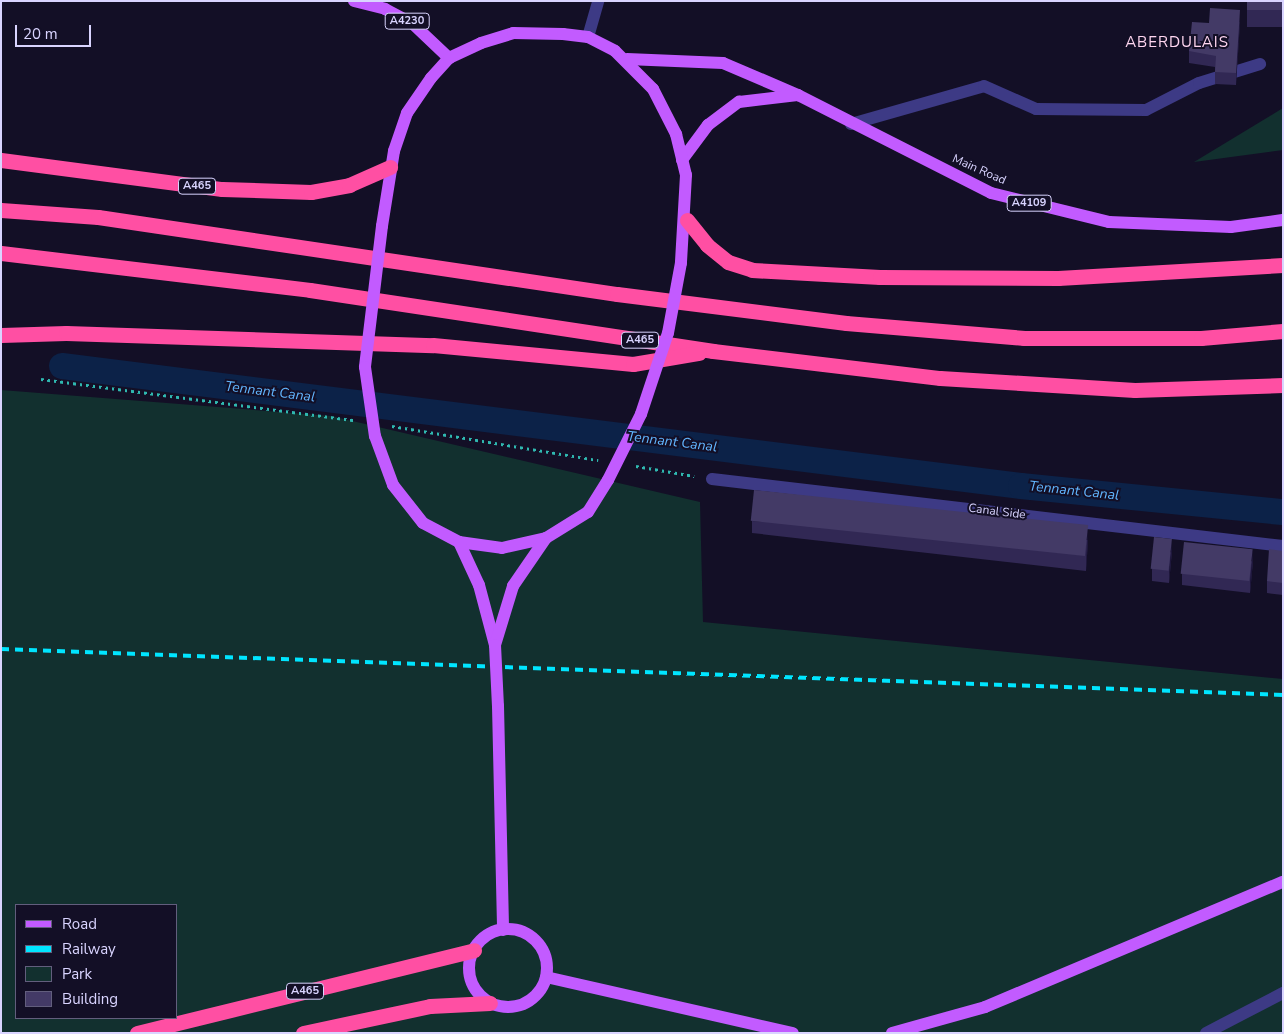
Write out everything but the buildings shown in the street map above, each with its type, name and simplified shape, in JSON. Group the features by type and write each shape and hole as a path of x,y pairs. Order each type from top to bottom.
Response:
{"highway":[{"name":"A465","path":"1,160 222,189 311,192 349,185 390,167"},
{"path":"1,210 98,217 617,294 846,323 1024,338 1201,338 1283,330"},
{"path":"687,220 707,245 728,262 752,270 880,277 1058,278 1283,265"},
{"name":"A465","path":"1,253 310,290 713,351 940,378 1135,390 1283,385"},
{"name":"A465","path":"1,335 66,332 432,345 633,364 713,351"},
{"name":"A465","path":"137,1033 474,950"},
{"path":"303,1033 430,1006 490,1003"}],"main road":[{"name":"A4230","path":"354,1 385,9 413,24 450,58"},
{"path":"513,34 588,37 627,59 653,89 676,134 682,160 687,220 681,263 668,333 641,414 608,480 588,512 546,538 502,548 459,542 423,523 392,485 375,436 365,367 390,167 407,113 450,58 513,34"},
{"name":"Main Road","path":"627,59 723,64 798,95 851,124 991,194 1109,222 1231,227 1283,220"},
{"path":"682,160 708,125 739,102 798,95"},
{"path":"495,645 513,586 546,538"},
{"path":"459,542 479,585 495,645 503,930"},
{"path":"892,1033 985,1007 1283,882"},
{"path":"503,930 516,930 537,942 544,953 546,977 542,988 524,1004 513,1007 490,1003 471,980 474,950 491,933 503,930"},
{"path":"546,977 715,1019 793,1033"}],"street":[{"path":"588,37 598,1"},
{"path":"851,124 984,86 1036,109 1146,110 1199,83 1260,64"},
{"name":"Canal Side","path":"712,479 1283,546"},
{"path":"1206,1033 1283,993"}],"green space":[{"path":"1283,108 1283,150 1194,162"},
{"path":"1,390 331,416 700,502 703,622 1283,679 1283,1033 1,1033"}],"waterway":[{"name":"Tennant Canal","path":"62,366 1021,486 1283,512"}],"railway":[{"path":"1,649 1283,695"}],"district":[{"name":"ABERDULAIS","path":"1177,43"}]}
